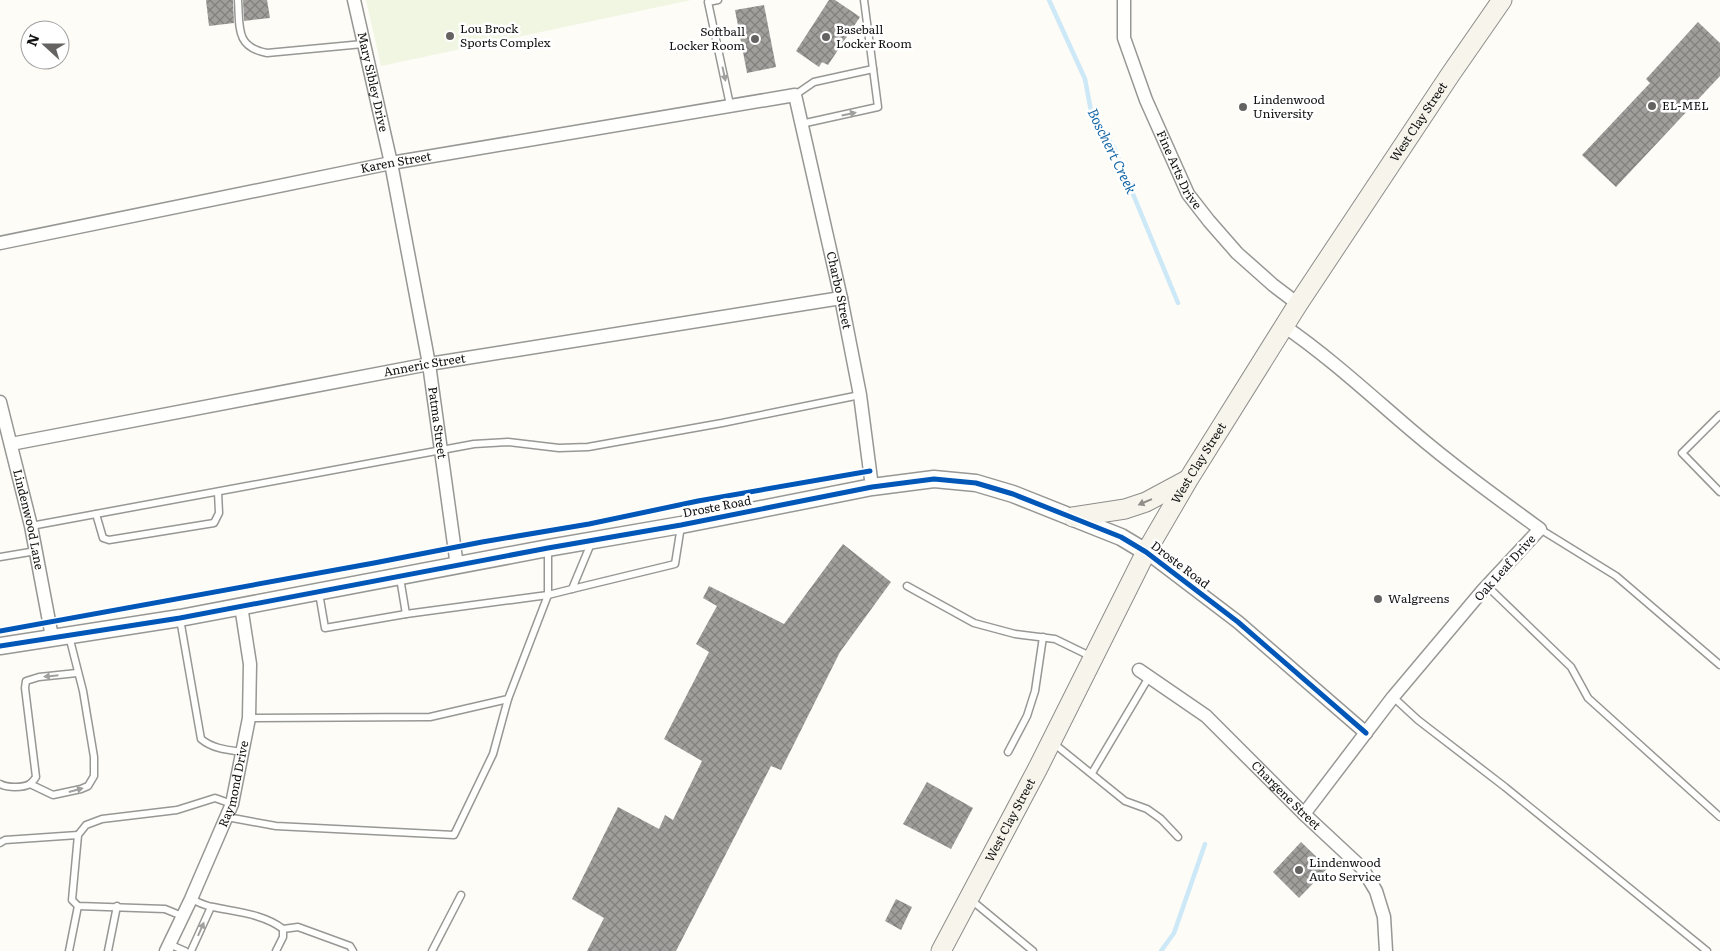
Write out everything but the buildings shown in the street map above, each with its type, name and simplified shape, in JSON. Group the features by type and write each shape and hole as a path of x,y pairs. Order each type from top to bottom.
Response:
{"main road":[{"name":"West Clay Street","path":"941,951 1051,742 1146,552 1188,480 1298,304 1502,0"},
{"path":"1073,517 1125,509 1146,502 1188,480"}],"street":[{"name":"Mary Sibley Drive","path":"354,0 391,163"},
{"name":"Fine Arts Drive","path":"1124,0 1124,38 1146,100 1188,194 1208,222 1236,253 1272,285 1298,304"},
{"name":"Karen Street","path":"0,243 391,163 795,95"},
{"name":"Charbo Street","path":"795,95 841,298 860,395 872,487"},
{"name":"Patma Street","path":"391,163 429,364 457,566"},
{"name":"Anneric Street","path":"10,444 429,364 841,298"},
{"name":"Oak Leaf Drive","path":"1284,326 1326,357 1456,466 1540,529 1487,586 1393,697 1304,814"},
{"name":"Lindenwood Lane","path":"0,402 31,526 52,637"},
{"name":"Droste Road","path":"0,646 180,618 548,548 681,525 872,487 934,478 976,482 1033,501 1120,537 1146,552 1238,622 1366,734"},
{"name":"Raymond Drive","path":"168,948 232,804 248,718 250,664 241,606"},
{"name":"Chargene Street","path":"1144,674 1206,716 1304,814 1362,868 1376,891 1384,917 1386,951"}],"lane":[{"path":"238,0 240,30 245,44 256,51 267,53 363,44"},
{"path":"718,0 708,2 730,106"},
{"path":"801,124 878,107 864,0"},
{"path":"795,95 814,82 873,70"},
{"path":"31,526 474,444 497,442 559,448 588,447 722,423 860,395"},
{"path":"1720,415 1682,453 1720,492"},
{"path":"96,514 103,538 109,540 214,523 219,513 218,492"},
{"path":"319,592 324,628 406,614 548,595 675,564 681,525"},
{"path":"1540,529 1616,576 1720,666"},
{"path":"572,589 593,540"},
{"path":"227,817 276,826 454,835 492,754 508,698 548,595 548,548"},
{"path":"0,557 36,551"},
{"path":"400,576 406,614"},
{"path":"907,586 974,622 1015,634 1055,639 1093,657"},
{"path":"1487,586 1571,667 1588,698 1720,817"},
{"path":"180,618 202,739 208,745 215,748 243,752"},
{"path":"0,784 3,786 17,786 30,784 53,795 88,786 94,776 94,757 83,691 68,634"},
{"path":"1008,752 1027,716 1035,691 1043,637"},
{"path":"30,784 36,777 25,688 26,682 39,677 77,673"},
{"path":"1092,773 1144,674"},
{"path":"1393,697 1418,720 1505,786 1707,951"},
{"path":"248,718 430,717 508,698"},
{"path":"1051,742 1125,800 1147,808 1162,819 1178,837"},
{"path":"182,916 165,909 78,906 72,900 78,835 86,825 102,819 177,810 215,798 232,804"},
{"path":"0,843 6,840 78,835"},
{"path":"432,951 461,895"},
{"path":"969,898 1033,951"},
{"path":"191,899 211,907 236,911 275,922 283,929 298,927 350,946 352,951"},
{"path":"69,951 78,906"},
{"path":"108,951 117,906"},
{"path":"191,951 211,907"},
{"path":"276,951 283,937 283,929"},
{"path":"168,948 185,951"}],"green space":[{"name":"Lou Brock Sports Complex","path":"366,0 691,0 381,66"}],"waterway":[{"name":"Boschert Creek","path":"1049,0 1085,79 1091,111 1114,148 1178,303"},
{"name":"Boschert Creek","path":"1161,951 1174,933 1205,844"}],"cycle path":[{"path":"0,631 589,524 698,501 870,471"},
{"path":"0,646 180,618 548,548 681,525 872,487 934,479 976,483 1013,494 1121,537 1146,552 1238,622 1366,733"}],"place":[{"name":"Lou Brock Sports Complex","path":"450,36"},
{"name":"Baseball Locker Room","path":"826,37"},
{"name":"Softball Locker Room","path":"755,39"},
{"name":"EL-MEL","path":"1652,106"},
{"name":"Lindenwood University","path":"1243,107"},
{"name":"Walgreens","path":"1378,599"},
{"name":"Lindenwood Auto Service","path":"1299,870"}]}
